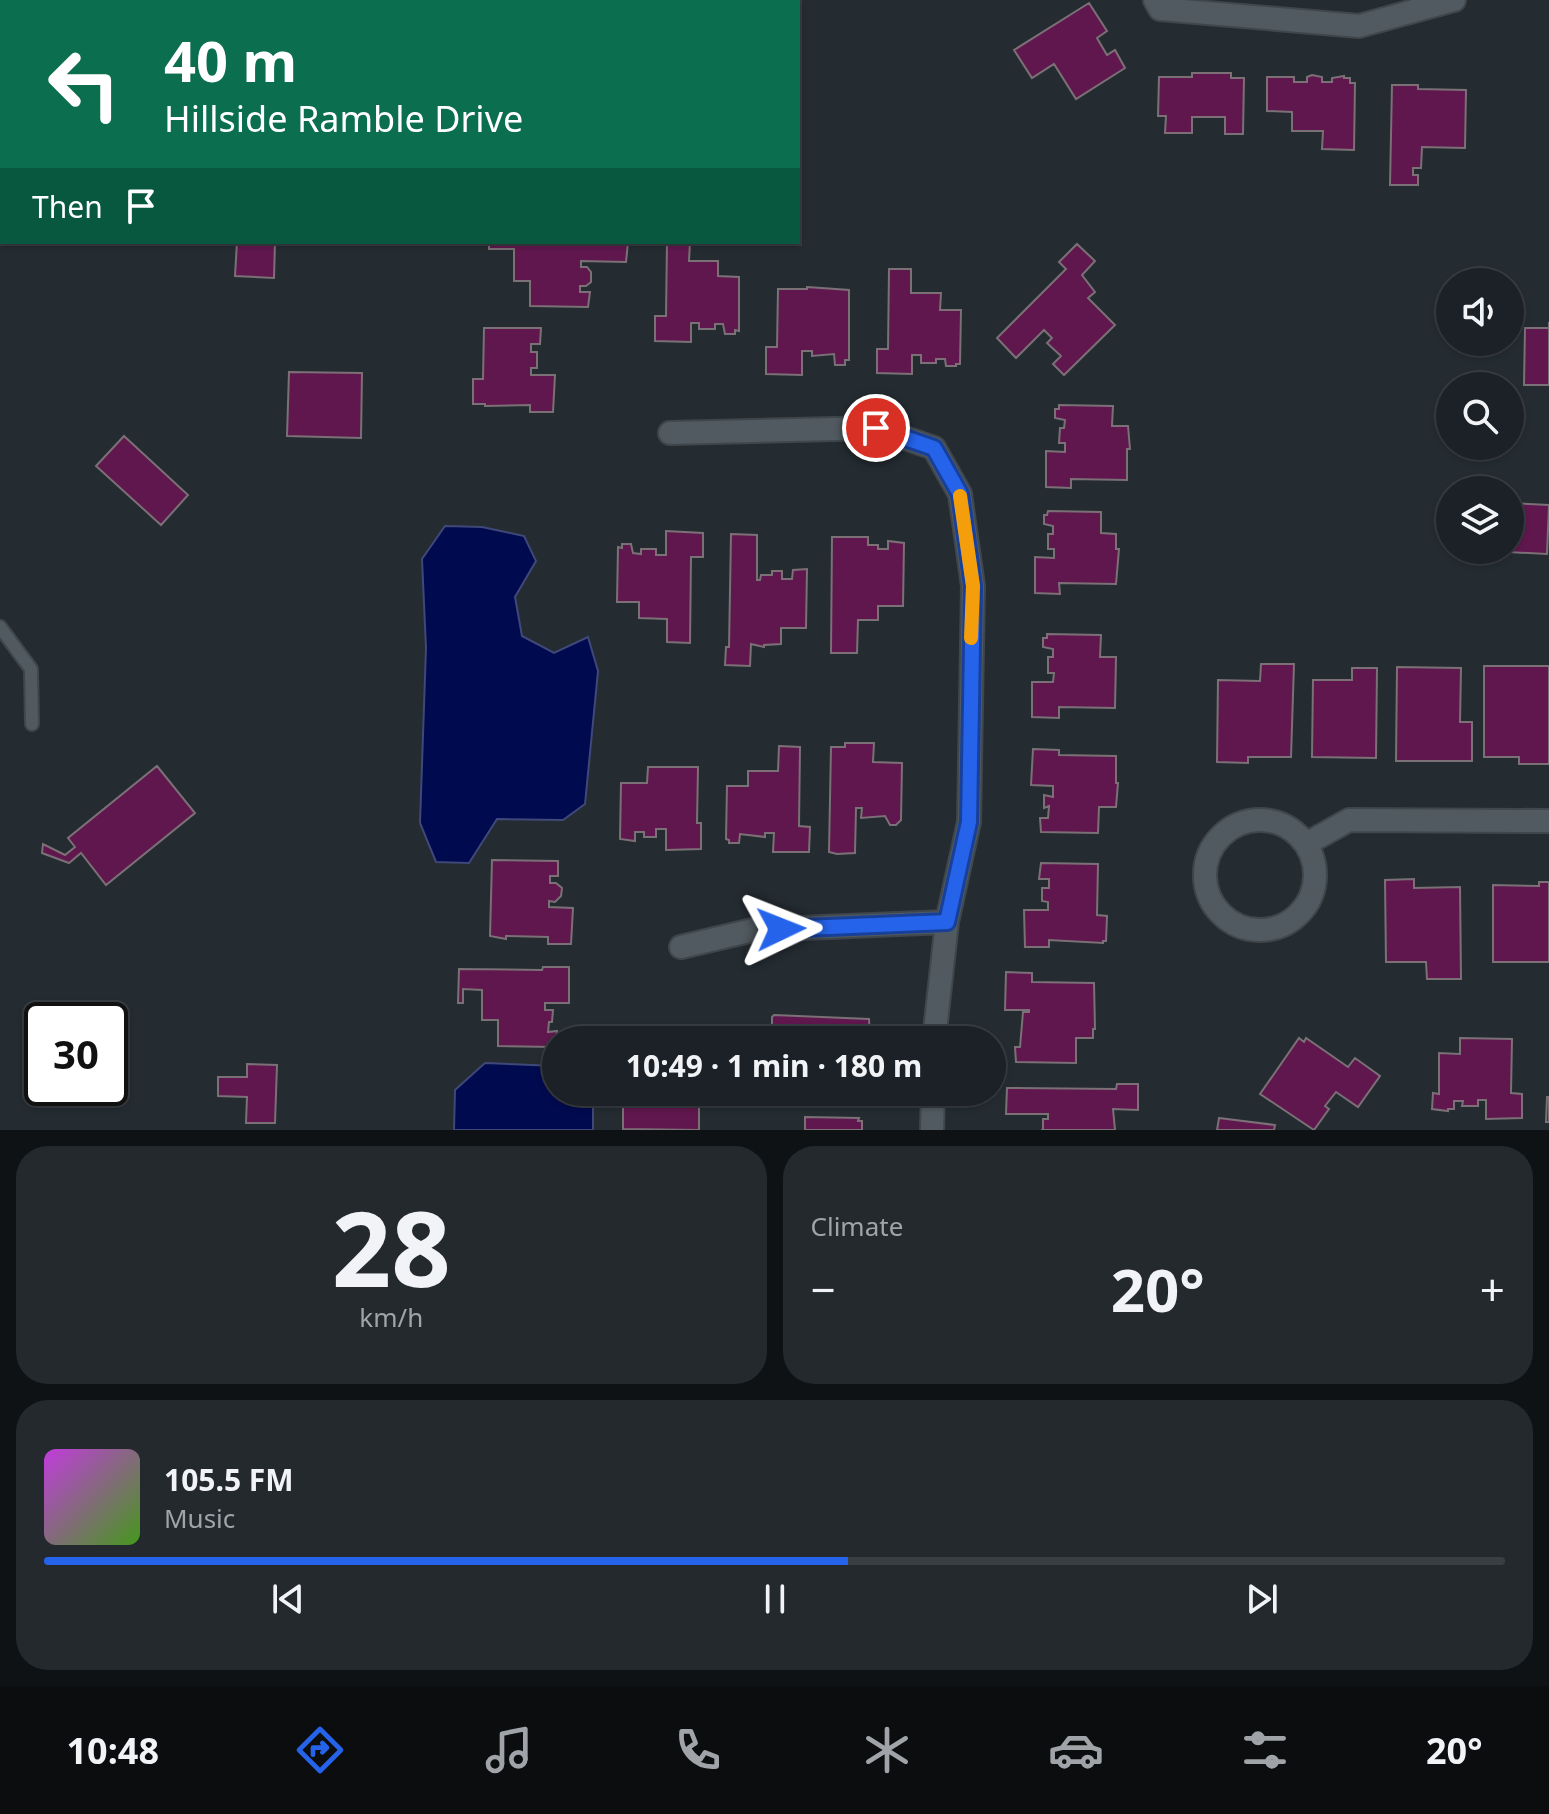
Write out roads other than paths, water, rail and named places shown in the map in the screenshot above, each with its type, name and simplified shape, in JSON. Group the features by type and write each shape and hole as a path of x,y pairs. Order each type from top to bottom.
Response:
{"street":[{"path":"1155,0 1160,9 1359,26 1454,0"},
{"path":"670,433 876,428 934,448 960,494 973,586 969,822 947,922 936,1026"},
{"path":"1258,819 1277,822 1294,830 1306,844 1314,860 1314,886 1303,910 1289,922 1273,929 1246,928 1222,915 1211,901 1205,866 1212,848 1223,833 1239,823 1258,819"},
{"path":"1306,844 1349,820 1549,821"},
{"path":"681,947 753,930 947,922"},
{"path":"932,1130 933,1106"}],"lane":[{"path":"0,627 31,669 32,724"}]}
